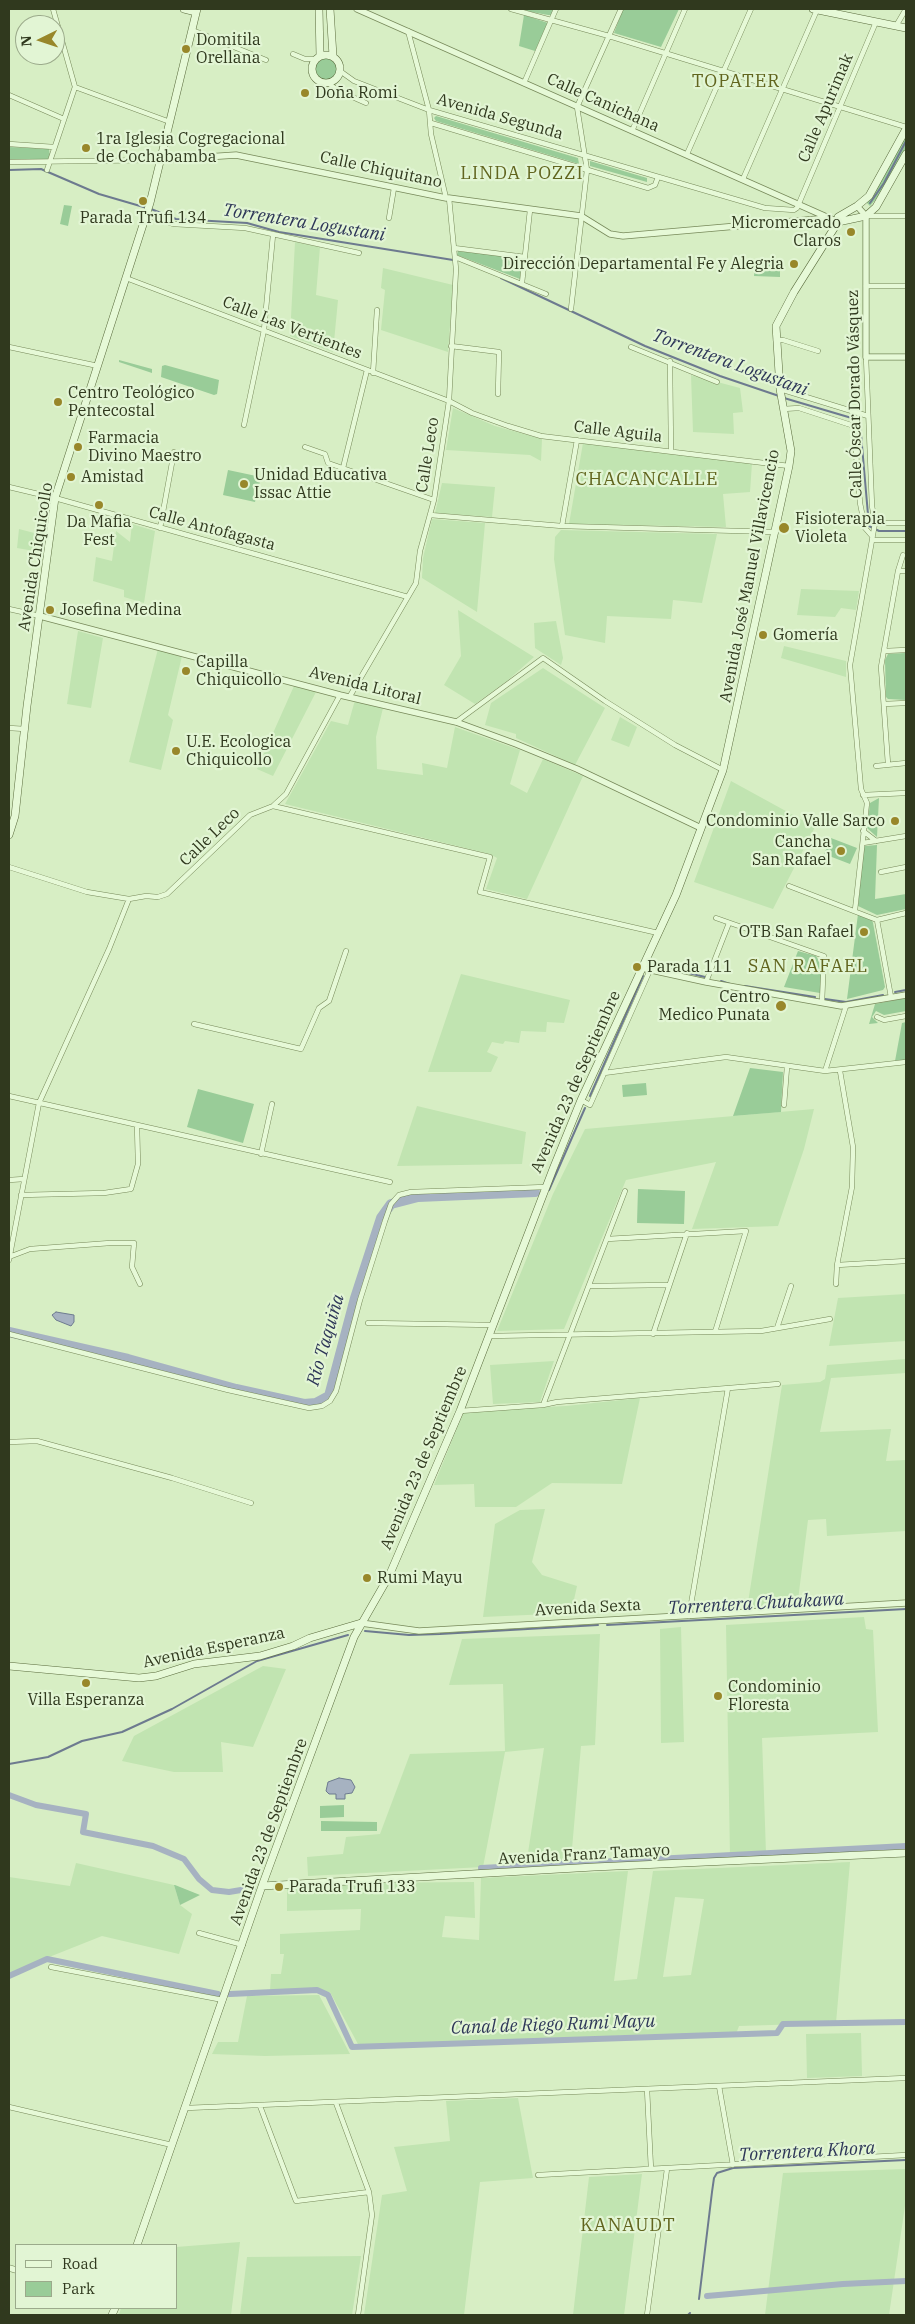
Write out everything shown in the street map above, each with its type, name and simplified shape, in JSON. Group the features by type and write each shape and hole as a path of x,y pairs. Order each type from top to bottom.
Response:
{"main road":[{"path":"184,9 196,10"},
{"path":"319,9 318,57 312,67 313,76 320,82 329,84 337,79 340,71 339,62 333,56 330,9"},
{"path":"815,9 906,28"},
{"name":"Avenida Chiquicollo","path":"9,835 15,816 24,729 55,498 148,211 196,10"},
{"path":"318,57 333,56"},
{"name":"Avenida José Manuel Villavicencio","path":"701,828 723,770 789,466 790,451 781,398 776,326 841,214 857,206 876,185 906,128"},
{"path":"838,222 866,216 883,198 906,154"},
{"name":"Avenida 23 de Septiembre","path":"137,2244 262,1886 354,1637 389,1576 460,1411 546,1187 582,1100 676,895 701,828"},
{"name":"Avenida Esperanza","path":"9,1666 139,1678 156,1676 194,1664 260,1656 293,1646 310,1638 360,1626"},
{"name":"Avenida Franz Tamayo","path":"262,1886 906,1852"}],"street":[{"path":"47,170 75,87 53,9"},
{"name":"Calle Canichana","path":"358,9 577,107 799,203 838,222"},
{"path":"511,9 552,19 724,70 906,128"},
{"path":"524,83 556,9"},
{"path":"571,309 587,170 577,107 621,9"},
{"path":"632,131 685,9"},
{"path":"687,154 751,9"},
{"path":"743,179 783,89 815,9"},
{"path":"896,26 906,9"},
{"name":"Calle Apurimak","path":"799,203 876,22"},
{"path":"192,30 266,60"},
{"name":"Calle Leco","path":"350,696 416,583 420,550 434,500 449,401 455,257 447,198 431,134 429,110 408,30"},
{"path":"293,54 305,59 318,57"},
{"name":"Avenida Segunda","path":"340,71 354,81 429,110 765,208 794,210 798,208 799,203"},
{"path":"329,84 341,92 366,103"},
{"path":"75,87 170,122"},
{"path":"9,95 64,119"},
{"name":"Avenida Segunda","path":"431,124 648,188 655,185 658,177"},
{"path":"9,144 54,147"},
{"name":"Calle Chiquitano","path":"161,160 236,154 447,198 581,216 610,234 623,236 829,218"},
{"path":"9,162 161,160"},
{"path":"389,218 394,188"},
{"path":"857,206 866,216 906,216"},
{"path":"522,283 530,210"},
{"path":"148,211 173,224 245,228 359,253"},
{"name":"Calle Óscar Dorado Vásquez","path":"855,910 867,804 863,795 855,735 850,665 873,532 866,357 866,216"},
{"path":"244,425 264,330 273,235"},
{"path":"454,248 524,256"},
{"path":"455,257 546,294"},
{"name":"Calle Las Vertientes","path":"126,278 449,401"},
{"path":"866,286 906,286"},
{"path":"343,468 370,372 377,310"},
{"path":"776,340 784,340 818,351"},
{"path":"451,346 499,352 498,394"},
{"path":"631,347 670,361 717,382"},
{"path":"9,348 98,366"},
{"path":"866,357 906,357"},
{"path":"670,361 671,451"},
{"path":"781,398 868,416"},
{"path":"781,398 799,408 854,428 860,503 865,528 873,532 906,540"},
{"name":"Calle Aguila","path":"449,401 472,413 541,436 789,466"},
{"path":"562,526 577,440"},
{"path":"305,446 325,454 328,463 434,500"},
{"path":"160,528 174,452"},
{"name":"Calle Antofagasta","path":"9,487 55,498 408,596"},
{"path":"430,515 562,526 776,532"},
{"path":"873,532 906,523"},
{"path":"888,764 881,667 898,571 903,555"},
{"path":"898,571 906,571"},
{"name":"Avenida Litoral","path":"9,609 340,695 456,722 577,769 701,828"},
{"path":"884,651 906,650"},
{"path":"456,722 543,658 605,701 675,744 723,770"},
{"name":"Calle Leco","path":"129,899 146,896 158,897 174,889 250,816 273,806 286,794 340,695"},
{"path":"884,704 906,703"},
{"path":"9,728 24,729"},
{"path":"876,766 906,763"},
{"path":"863,795 906,793"},
{"path":"273,806 490,857 480,892 658,933"},
{"path":"864,831 876,841"},
{"path":"863,843 906,836"},
{"path":"9,867 87,892 129,899 106,958 39,1103 10,1242 9,1258 30,1249 134,1243 132,1268 140,1284"},
{"path":"881,872 906,867"},
{"path":"789,886 877,920 906,913"},
{"path":"716,918 824,956 822,1002"},
{"path":"877,920 891,998"},
{"path":"706,982 728,923"},
{"path":"194,1024 301,1049 319,1008 329,1001 346,951"},
{"path":"642,968 706,982 846,1006 906,995"},
{"path":"582,1100 590,1105 650,970"},
{"path":"825,1071 846,1006"},
{"path":"877,1017 884,1020 906,1016"},
{"path":"604,1073 726,1058 825,1071 840,1071 906,1062"},
{"path":"784,1105 787,1067"},
{"path":"836,1284 837,1265 852,1187 853,1147 840,1071"},
{"path":"9,1096 390,1182"},
{"path":"261,1154 272,1104"},
{"path":"21,1195 104,1193 131,1190 138,1164 137,1125"},
{"path":"9,1180 24,1179"},
{"path":"9,1334 237,1392 309,1408 322,1406 330,1401 336,1391 360,1300 385,1221 392,1204 399,1195 411,1192 546,1187"},
{"path":"543,1406 625,1191"},
{"path":"607,1239 746,1230 715,1332"},
{"path":"653,1334 687,1233"},
{"path":"837,1265 906,1261"},
{"path":"589,1286 670,1285"},
{"path":"777,1328 791,1286"},
{"path":"489,1336 715,1332 777,1328 830,1319"},
{"path":"368,1323 493,1325"},
{"path":"460,1411 543,1406 557,1402 778,1384"},
{"path":"689,1616 728,1388"},
{"path":"9,1442 37,1442 163,1476 251,1503"},
{"name":"Avenida Sexta","path":"360,1626 419,1631 906,1603"},
{"path":"199,1933 243,1945"},
{"path":"50,1967 223,2000"},
{"path":"186,2108 906,2078"},
{"path":"719,2086 732,2164"},
{"path":"647,2089 651,2169"},
{"path":"336,2103 369,2192 372,2215 358,2315"},
{"path":"260,2106 296,2201 369,2192"},
{"path":"9,2107 172,2145"},
{"path":"538,2175 906,2155"},
{"path":"647,2315 667,2169"}],"green space":[{"path":"527,9 554,9 551,15 548,15 526,11"},
{"path":"623,9 679,9 661,47 614,33"},
{"path":"524,15 548,23 535,51 519,46"},
{"path":"326,57 334,61 338,69 334,77 326,81 318,77 314,69 318,61"},
{"path":"436,116 578,158 579,164 436,121 434,118"},
{"path":"906,134 906,148 887,186 870,206 866,202 882,180"},
{"path":"9,147 49,149 50,156 48,159 9,160"},
{"path":"590,161 647,178 647,182 590,166"},
{"path":"64,205 72,206 68,226 60,224"},
{"path":"295,242 320,247 316,295 338,300 333,352 290,336"},
{"path":"458,251 522,258 520,279 457,255"},
{"path":"755,264 780,264 780,277 754,276"},
{"path":"383,268 453,285 448,352 381,330 385,290 381,288"},
{"path":"119,360 152,369 152,373 119,362"},
{"path":"165,365 219,380 217,394 214,395 161,377 162,366"},
{"path":"691,375 740,388 743,412 733,413 734,434 693,432"},
{"path":"453,408 495,426 542,439 541,461 530,455 446,450"},
{"path":"583,443 752,463 750,492 723,494 726,527 569,524"},
{"path":"228,470 261,477 255,502 223,495"},
{"path":"442,483 495,487 492,517 435,513"},
{"path":"432,519 485,523 477,612 422,578 423,558"},
{"path":"132,524 155,531 144,603 124,597 124,590 93,581 96,557 112,561 116,531 130,542"},
{"path":"19,529 38,534 34,551 17,548"},
{"path":"561,530 717,534 702,603 673,600 671,619 607,616 605,643 565,635 554,559 555,537"},
{"path":"801,589 859,591 856,610 841,608 835,617 797,615"},
{"path":"458,610 534,657 507,681 475,704 444,685 461,656"},
{"path":"556,621 563,658 561,665 535,648 534,623"},
{"path":"78,631 103,638 91,708 67,704"},
{"path":"784,646 846,661 846,677 781,658"},
{"path":"158,649 182,656 168,715 173,720 161,770 129,762"},
{"path":"905,653 906,700 888,699 886,697 885,660 888,654"},
{"path":"543,668 605,708 575,765 516,738 516,734 485,725 491,703"},
{"path":"294,686 316,692 273,776 257,769"},
{"path":"355,700 383,708 376,737 377,769 423,775 422,763 447,768 455,727 520,750 510,784 527,793 543,759 583,776 527,899 486,889 497,858 490,854 285,804 331,721 348,725"},
{"path":"620,717 637,727 629,747 611,740"},
{"path":"731,781 815,827 773,909 694,882"},
{"path":"879,798 877,837 867,828 870,803"},
{"name":"Cancha San Rafael","path":"831,838 857,848 850,864 824,854"},
{"path":"877,845 875,899 906,894 906,909 877,915 858,906 864,846"},
{"path":"858,914 872,920 885,987 883,990 847,999"},
{"path":"798,951 816,956 819,961 822,970 820,993 784,987"},
{"path":"461,974 570,1000 564,1023 547,1022 546,1032 521,1031 519,1043 505,1041 503,1044 492,1042 487,1052 498,1057 491,1072 428,1072"},
{"path":"906,998 906,1011 884,1015 876,1011 872,1017 878,1023 869,1024 875,1004"},
{"path":"906,1022 906,1060 895,1061 902,1023"},
{"path":"750,1068 783,1072 781,1112 733,1116"},
{"path":"646,1083 647,1095 623,1097 622,1085"},
{"path":"198,1089 254,1104 243,1143 187,1127"},
{"path":"417,1106 526,1132 522,1164 397,1166"},
{"path":"814,1109 804,1149 778,1226 692,1229 716,1162 626,1180 564,1329 497,1331 553,1194 585,1129"},
{"path":"638,1189 685,1191 684,1224 637,1223"},
{"path":"906,1294 906,1341 829,1346 838,1298"},
{"path":"906,1359 906,1373 831,1378 820,1432 891,1429 886,1461 906,1460 906,1531 827,1536 826,1519 808,1520 797,1608 747,1609 782,1385 820,1382 825,1379 827,1365"},
{"path":"554,1361 540,1402 493,1404 490,1365"},
{"path":"640,1398 622,1484 552,1483 516,1507 475,1507 474,1484 434,1485 464,1411 566,1406"},
{"path":"545,1509 532,1562 542,1575 577,1586 571,1613 483,1617 495,1524 520,1510"},
{"path":"864,1617 866,1629 873,1630 878,1732 762,1738 766,1853 730,1856 726,1625"},
{"path":"681,1627 684,1742 661,1743 660,1629"},
{"path":"600,1634 595,1745 581,1746 571,1860 526,1866 544,1748 505,1752 483,1867 308,1876 307,1857 343,1854 346,1837 380,1834 410,1754 505,1751 503,1684 449,1685 462,1639"},
{"path":"263,1666 286,1669 253,1747 221,1742 223,1772 174,1772 122,1761 134,1736"},
{"path":"344,1805 344,1817 320,1818 320,1806"},
{"path":"321,1821 377,1822 377,1831 321,1831"},
{"path":"850,1862 836,2023 739,2026 736,2034 637,2035 359,2046 330,1992 270,1991 271,1974 281,1974 284,1954 280,1954 280,1934 360,1930 361,1909 287,1911 287,1888 364,1883 474,1882 475,1918 445,1916 442,1937 479,1940 481,1878 628,1871 614,1981 637,1979 653,1871","holes":["675,1897 704,1899 691,1975 663,1977"]},
{"path":"76,1863 174,1885 180,1905 192,1914 179,1954 102,1936 9,1973 9,1877 70,1886"},
{"path":"175,1885 200,1895 180,1905"},
{"path":"319,1995 350,2054 265,2056 212,2054 218,2042 238,2042 247,1996"},
{"path":"861,2033 862,2076 807,2078 806,2034"},
{"path":"518,2098 533,2178 480,2182 464,2315 364,2315 382,2195 407,2191 394,2147 450,2141 446,2101"},
{"path":"906,2169 906,2199 889,2315 765,2315 783,2173"},
{"path":"642,2174 624,2315 573,2315 589,2177"},
{"path":"240,2242 231,2315 119,2315 121,2309 178,2309 178,2247"},
{"path":"361,2256 352,2315 240,2315 247,2257"}],"water":[{"path":"56,1312 74,1315 74,1322 71,1326 56,1320 52,1315"},
{"path":"339,1778 351,1780 355,1787 352,1793 345,1794 345,1799 336,1799 336,1794 329,1794 326,1791 328,1782"}],"waterway":[{"path":"870,203 884,183 906,141"},
{"name":"Torrentera Logustani","path":"9,170 41,169 99,194 147,208"},
{"name":"Torrentera Logustani","path":"151,209 176,219 247,223 279,232 453,260"},
{"name":"Torrentera Logustani","path":"501,278 645,346 720,376 779,396"},
{"name":"Torrentera Logustani","path":"784,398 855,419 860,423 869,526 879,531 906,531"},
{"path":"651,966 660,966 705,977"},
{"path":"590,1096 643,976"},
{"path":"721,981 730,984"},
{"path":"745,986 815,997"},
{"path":"895,992 906,990"},
{"path":"825,999 846,1002 883,995"},
{"path":"549,1190 585,1108"},
{"name":"Río Taquiña","path":"9,1332 128,1359 236,1389 304,1404 316,1403 329,1396 355,1298 381,1218 391,1204 418,1197 535,1192"},
{"name":"Torrentera Chutakawa","path":"607,1625 906,1609"},
{"name":"Torrentera Chutakawa","path":"365,1631 409,1635 598,1625"},
{"name":"Torrentera Chutakawa","path":"9,1764 48,1757 82,1741 122,1732 172,1709 257,1661 348,1635"},
{"path":"9,1795 36,1805 86,1814 83,1832 153,1846 184,1859 199,1879 212,1890 229,1892 253,1888"},
{"path":"481,1868 906,1846"},
{"name":"Canal de Riego Rumi Mayu","path":"9,1976 47,1959 218,1994"},
{"name":"Canal de Riego Rumi Mayu","path":"230,1994 317,1990 328,1995 352,2047 777,2033 783,2024 906,2022"},
{"name":"Torrentera Khora","path":"699,2299 712,2192 714,2178 717,2173 733,2168 906,2160"},
{"path":"707,2296 843,2284 906,2281"}],"place":[{"name":"Domitila Orellana","path":"186,49"},
{"name":"Doña Romi","path":"305,93"},
{"name":"1ra Iglesia Cogregacional de Cochabamba","path":"86,148"},
{"name":"Parada Trufi 134","path":"143,201"},
{"name":"Micromercado Claros","path":"851,232"},
{"name":"Dirección Departamental Fe y Alegria","path":"794,264"},
{"name":"Centro Teológico Pentecostal","path":"58,402"},
{"name":"Farmacia Divino Maestro","path":"78,447"},
{"name":"Amistad","path":"71,477"},
{"name":"Unidad Educativa Issac Attie","path":"244,484"},
{"name":"Da Mafia Fest","path":"99,505"},
{"name":"Fisioterapia Violeta","path":"784,528"},
{"name":"Josefina Medina","path":"50,610"},
{"name":"Gomería","path":"763,635"},
{"name":"Capilla Chiquicollo","path":"186,671"},
{"name":"U.E. Ecologica Chiquicollo","path":"176,751"},
{"name":"Condominio Valle Sarco","path":"895,821"},
{"name":"Cancha San Rafael","path":"841,851"},
{"name":"OTB San Rafael","path":"864,932"},
{"name":"Parada 111","path":"637,967"},
{"name":"Centro Medico Punata","path":"781,1006"},
{"name":"Rumi Mayu","path":"367,1578"},
{"name":"Villa Esperanza","path":"86,1683"},
{"name":"Condominio Floresta","path":"718,1696"},
{"name":"Parada Trufi 133","path":"279,1887"}],"district":[{"name":"TOPATER","path":"736,82"},
{"name":"LINDA POZZI","path":"522,174"},
{"name":"CHACANCALLE","path":"647,480"},
{"name":"SAN RAFAEL","path":"808,967"},
{"name":"KANAUDT","path":"628,2226"}]}
